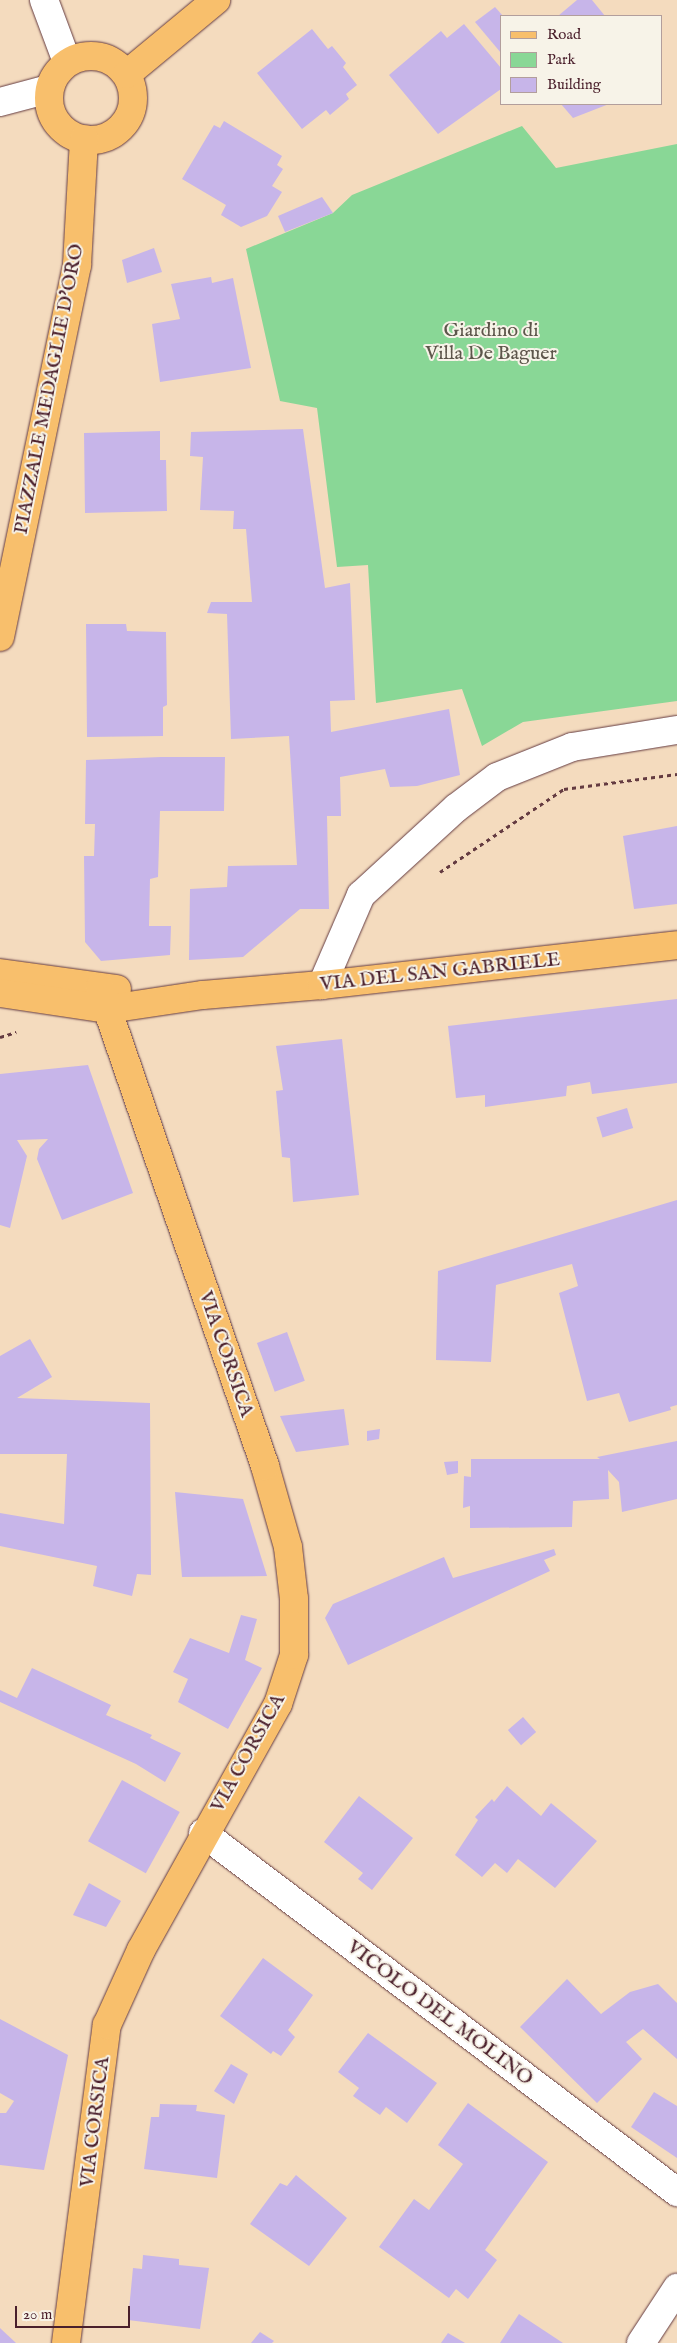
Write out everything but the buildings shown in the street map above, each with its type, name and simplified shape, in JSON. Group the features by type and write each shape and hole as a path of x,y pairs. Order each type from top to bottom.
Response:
{"main road":[{"path":"127,74 216,0"},
{"path":"81,55 99,56 115,62 127,74 133,89 133,105 126,123 116,132 100,139 84,139 67,134 56,122 50,106 49,90 56,74 67,62 81,55"},
{"name":"PIAZZALE MEDAGLIE D'ORO","path":"0,637 76,265 84,139"},
{"name":"VIA DEL SAN GABRIELE","path":"0,993 105,998 202,994 322,985 677,945"},
{"name":"VIA DEL SAN GABRIELE","path":"0,973 105,998"},
{"name":"VIA CORSICA","path":"66,2343 107,2025 140,1950 203,1833 278,1704 294,1655 294,1599 288,1547 264,1466 105,998"}],"street":[{"path":"44,0 67,62"},
{"path":"0,102 49,90"},
{"path":"322,985 361,895 456,808 498,777 572,747 677,730"},
{"name":"VICOLO DEL MOLINO","path":"203,1833 677,2192"},
{"path":"641,2343 677,2288"}],"path":[{"path":"436,875 564,789 677,774"}],"green space":[{"name":"Giardino di Villa De Baguer","path":"522,126 556,168 677,144 677,701 523,722 482,746 462,689 376,703 368,565 337,567 317,408 280,401 246,249 333,213 352,195"}]}
